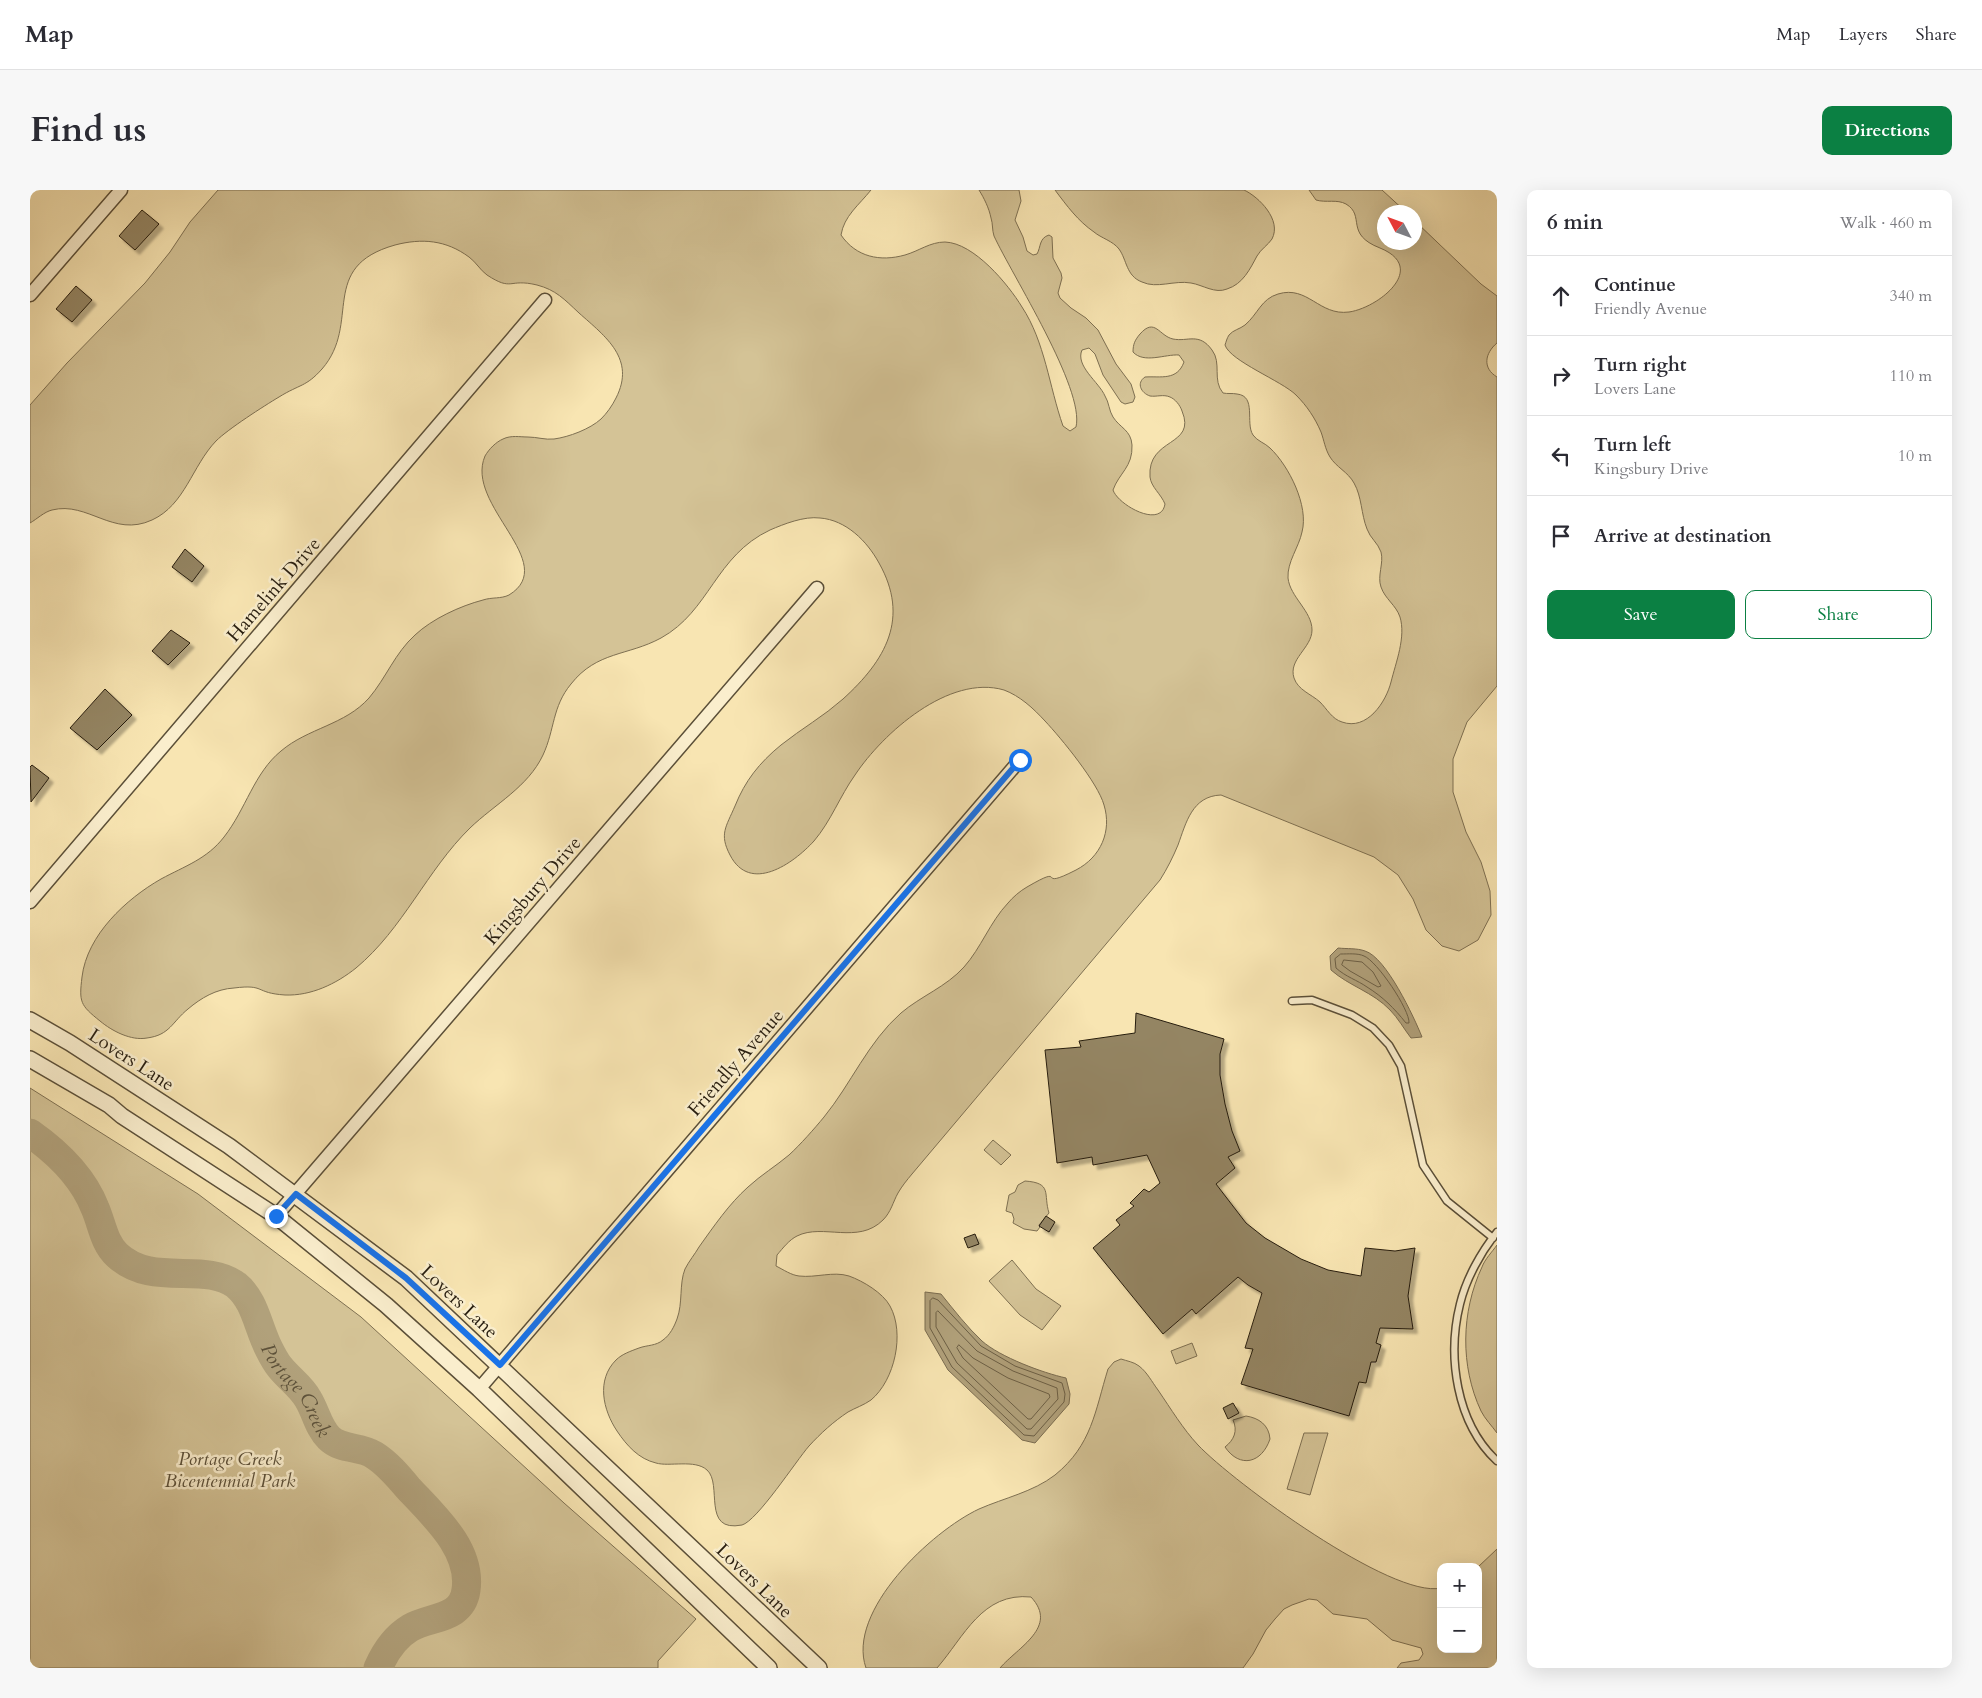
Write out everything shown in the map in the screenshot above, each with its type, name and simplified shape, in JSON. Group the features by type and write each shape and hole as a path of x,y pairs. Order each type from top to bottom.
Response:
{"street":[{"path":"30,295 121,190"},
{"name":"Hamelink Drive","path":"30,902 545,300"},
{"name":"Kingsbury Drive","path":"276,1216 817,588"},
{"name":"Friendly Avenue","path":"479,1389 1020,760"},
{"name":"Lovers Lane","path":"30,1020 154,1096 229,1146 296,1194 406,1278 818,1668"},
{"path":"30,1059 109,1105 122,1116 276,1216 386,1305 479,1389 769,1668"}],"lane":[{"path":"1292,1001 1312,1000 1352,1015 1373,1028 1389,1045 1401,1066 1423,1165 1448,1200 1495,1235 1472,1271 1460,1303 1455,1334 1455,1365 1460,1397 1472,1429 1486,1451 1497,1461"}],"green space":[{"path":"218,190 871,190 845,222 841,235 861,253 878,258 905,255 929,245 945,242 967,249 989,266 1008,287 1030,321 1041,349 1063,426 1070,431 1076,427 1076,409 1070,387 1045,332 994,236 992,220 979,190 1019,190 1021,201 1015,220 1027,251 1033,255 1037,254 1043,238 1049,235 1052,237 1053,258 1062,278 1058,293 1060,298 1098,330 1116,364 1131,384 1135,397 1133,402 1125,404 1121,402 1103,375 1095,354 1089,348 1082,350 1082,362 1085,368 1106,398 1113,417 1130,436 1132,453 1113,490 1123,502 1131,508 1148,515 1162,511 1165,504 1151,481 1151,464 1156,455 1183,431 1185,423 1181,409 1174,399 1165,396 1150,396 1144,393 1141,388 1142,379 1145,377 1173,375 1181,368 1184,362 1179,355 1149,358 1138,356 1133,352 1136,340 1145,329 1153,327 1173,339 1198,339 1203,341 1215,355 1218,383 1223,393 1237,394 1247,400 1253,435 1270,448 1284,465 1296,487 1303,510 1302,532 1289,566 1288,578 1293,591 1309,617 1312,630 1308,642 1294,665 1294,678 1298,686 1320,702 1335,719 1351,724 1367,719 1385,698 1398,658 1401,641 1402,625 1400,617 1385,595 1380,583 1381,552 1367,529 1359,494 1354,483 1330,457 1319,427 1307,408 1289,389 1236,358 1225,345 1231,333 1245,325 1268,299 1278,294 1288,292 1298,294 1329,310 1339,312 1361,309 1373,303 1394,286 1399,276 1400,266 1394,256 1384,250 1422,250 1422,228 1481,284 1497,296 1497,343 1490,351 1487,365 1497,377 1497,686 1467,722 1453,759 1453,792 1466,832 1481,862 1490,891 1491,915 1478,940 1459,951 1442,946 1426,930 1413,899 1398,875 1374,857 1221,795 1203,800 1197,805 1187,820 1174,854 1160,880 908,1179 886,1217 873,1227 863,1231 852,1233 818,1232 797,1236 786,1244 777,1255 776,1266 793,1275 831,1274 849,1276 878,1292 887,1301 894,1317 897,1329 895,1356 892,1369 879,1391 871,1400 848,1412 832,1424 809,1446 749,1521 742,1525 729,1526 721,1522 715,1506 711,1477 707,1470 696,1465 661,1464 650,1461 629,1447 621,1437 612,1423 605,1405 604,1386 610,1368 624,1354 657,1343 668,1336 675,1325 679,1313 685,1269 699,1247 734,1201 758,1178 789,1155 816,1126 834,1104 869,1050 889,1024 964,967 976,952 1002,910 1017,894 1047,877 1056,878 1076,870 1092,858 1098,851 1105,834 1107,824 1104,805 1094,785 1078,761 1036,712 1026,703 1004,690 983,687 961,691 940,699 900,725 867,759 855,775 820,833 795,858 783,866 760,874 738,867 730,855 724,836 729,820 748,780 773,752 836,705 858,684 871,669 881,653 889,637 893,620 888,583 879,563 862,540 847,527 830,520 820,518 801,519 770,530 752,541 737,554 724,568 703,599 677,627 649,644 613,655 591,665 581,673 560,701 543,755 529,777 470,828 455,844 388,936 373,953 348,974 323,988 295,995 268,993 251,987 221,990 198,1001 166,1031 147,1038 128,1037 105,1025 85,1007 82,1002 81,992 85,962 100,933 110,920 148,887 203,857 217,845 232,826 257,780 272,760 292,743 338,721 359,707 369,698 408,642 422,629 438,618 465,606 486,599 509,595 522,582 524,567 519,550 487,494 482,475 485,456 495,444 506,438 531,437 554,439 585,429 596,423 607,412 616,398 621,384 620,360 608,340 555,292 528,283 507,284 495,280 482,271 469,257 443,244 424,241 395,245 371,255 356,267 348,282 339,333 333,351 322,369 307,382 237,424 216,441 173,505 163,513 152,520 125,525 77,510 65,509 49,511 30,523 30,405 67,363 145,283 170,252 190,222"},
{"path":"1055,190 1244,190 1256,198 1267,210 1274,224 1274,232 1272,239 1259,254 1245,276 1233,287 1214,290 1185,282 1160,285 1148,284 1133,276 1119,249 1083,223"},
{"path":"1309,190 1382,190 1398,205 1377,205 1377,247 1362,237 1355,214 1346,204 1316,200"},
{"name":"Portage Creek Bicentennial Park","path":"30,1088 198,1194 361,1317 564,1503 696,1619 658,1661 658,1668 30,1668"},
{"path":"993,1140 1011,1155 1001,1165 984,1150"},
{"path":"1025,1181 1040,1184 1045,1191 1049,1213 1039,1225 1040,1227 1037,1231 1024,1229 1013,1223 1012,1213 1006,1211 1009,1195 1015,1192 1018,1185"},
{"path":"1497,1245 1497,1433 1483,1414 1474,1394 1469,1376 1466,1339 1467,1320 1475,1284 1483,1264"},
{"path":"1012,1260 1036,1289 1061,1306 1042,1330 1020,1315 989,1281"},
{"path":"1192,1343 1197,1356 1176,1364 1171,1351"},
{"path":"1121,1359 1139,1366 1145,1371 1182,1426 1198,1445 1216,1462 1277,1509 1314,1534 1387,1576 1418,1587 1437,1588 1437,1653 1482,1653 1482,1563 1497,1549 1497,1668 1397,1668 1401,1663 1419,1660 1423,1654 1421,1648 1392,1640 1367,1619 1333,1614 1317,1600 1309,1599 1284,1609 1266,1630 1243,1668 1000,1668 1033,1636 1040,1618 1038,1608 1031,1597 1014,1597 999,1602 987,1609 976,1619 937,1668 866,1668 863,1646 869,1622 881,1598 897,1575 917,1554 960,1520 979,1509 1037,1486 1055,1475 1067,1464 1085,1439 1108,1369 1114,1362"},
{"path":"1246,1416 1255,1418 1263,1423 1268,1430 1270,1439 1262,1453 1250,1460 1237,1458 1225,1447 1234,1435 1233,1420"},
{"path":"1304,1433 1328,1433 1310,1495 1287,1489"}],"water":[{"path":"1338,948 1365,951 1382,964 1413,1016 1422,1037 1411,1038 1396,1016 1383,1004 1331,970 1330,956"},
{"path":"925,1292 941,1294 971,1330 982,1341 999,1353 1022,1364 1066,1378 1070,1394 1069,1404 1035,1443 1022,1440 948,1370 925,1330"}],"building":[{"path":"142,210 159,224 135,250 119,236"},
{"path":"76,286 92,300 72,322 56,309"},
{"path":"185,549 204,566 192,582 172,567"},
{"path":"171,630 190,643 168,665 152,651"},
{"path":"105,689 132,715 97,750 70,728"},
{"path":"32,765 49,778 31,802 30,767"},
{"path":"1136,1013 1224,1039 1220,1054 1220,1075 1232,1131 1240,1151 1228,1157 1235,1168 1216,1184 1246,1223 1265,1238 1301,1259 1328,1270 1361,1276 1365,1248 1395,1251 1415,1248 1408,1296 1413,1329 1380,1328 1376,1343 1381,1345 1376,1362 1371,1362 1366,1383 1359,1382 1349,1416 1241,1384 1253,1349 1245,1348 1262,1293 1238,1277 1196,1314 1192,1309 1163,1334 1093,1248 1120,1225 1116,1220 1134,1206 1130,1203 1144,1189 1149,1192 1160,1183 1147,1155 1093,1165 1092,1157 1057,1163 1045,1050 1081,1047 1079,1041 1135,1033"},
{"path":"1046,1216 1055,1222 1049,1232 1039,1226"},
{"path":"975,1234 979,1244 968,1248 964,1238"},
{"path":"1233,1403 1239,1413 1228,1419 1223,1408"}],"waterway":[{"name":"Portage Creek","path":"30,1133 50,1148 84,1186 95,1208 106,1239 117,1255 131,1265 146,1270 162,1273 209,1275 223,1278 236,1285 248,1298 265,1341 275,1360 305,1394 325,1434 334,1442 369,1452 383,1462 449,1534 463,1561 466,1575 466,1590 463,1600 459,1607 452,1612 410,1628 391,1645 378,1668"}],"route":[{"path":"276,1216 296,1194 406,1278 500,1365 1020,760"}]}
